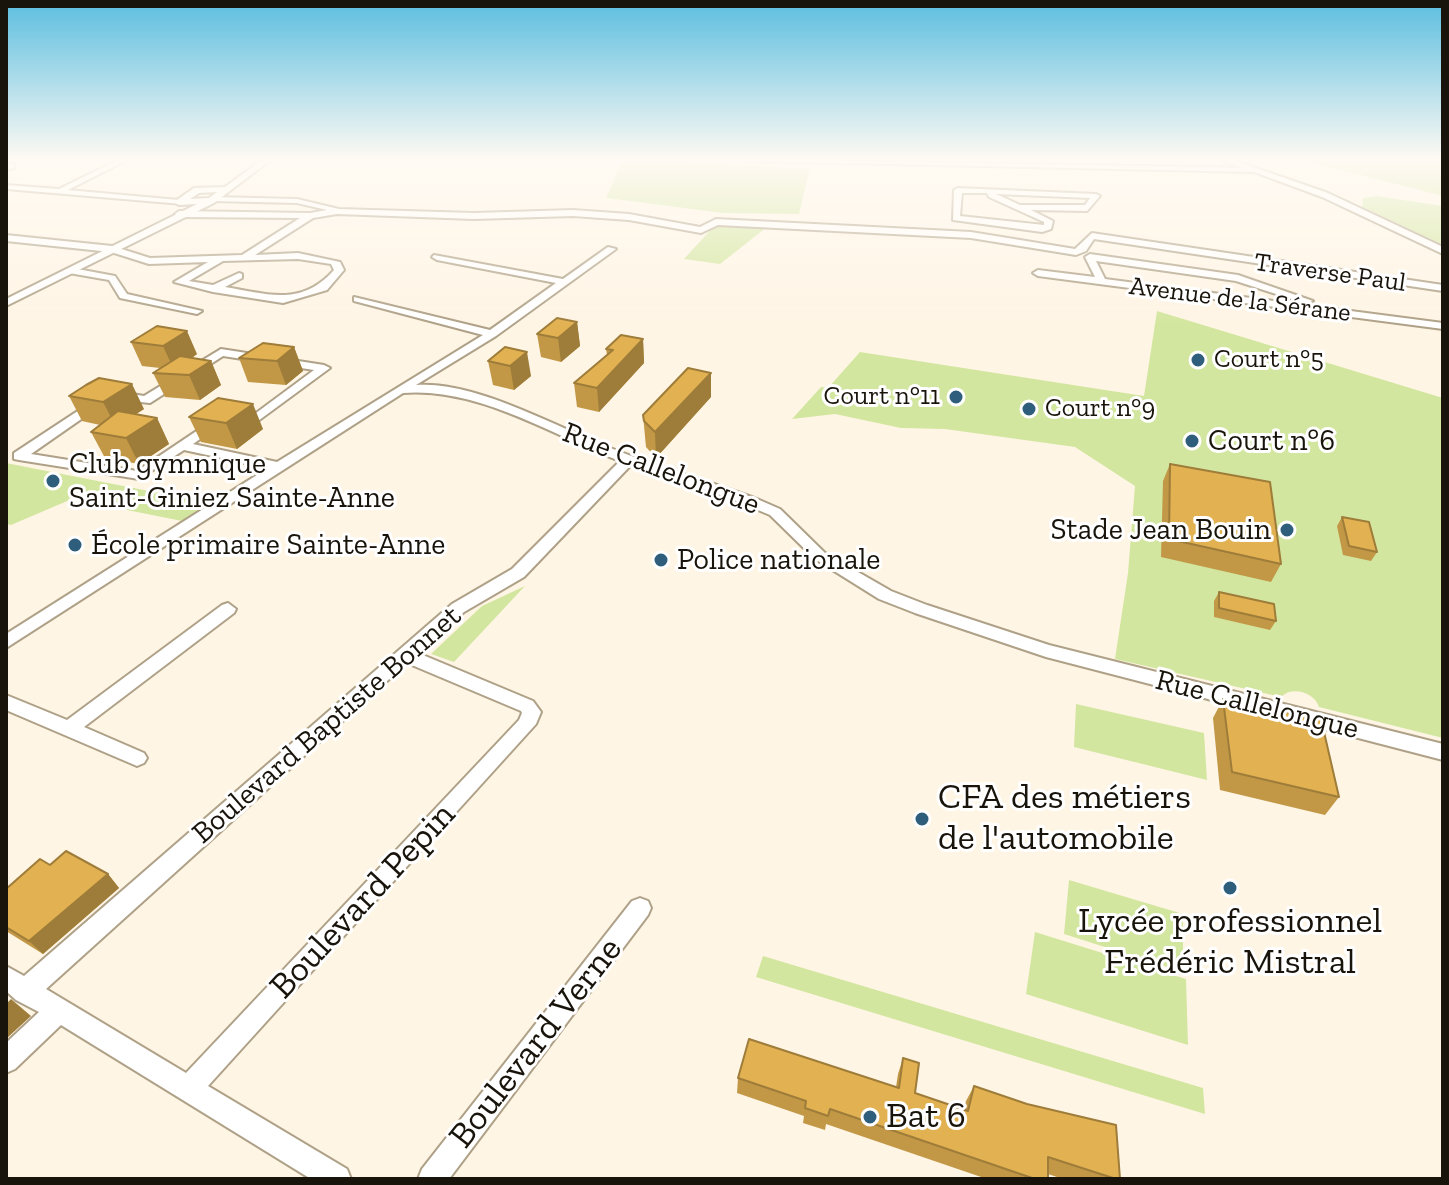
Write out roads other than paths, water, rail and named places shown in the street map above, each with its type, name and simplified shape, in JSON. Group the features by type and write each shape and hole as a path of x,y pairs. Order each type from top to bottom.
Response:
{"street":[{"path":"6,303 72,271 168,214"},
{"name":"Traverse Paul","path":"285,214 319,214"},
{"name":"Traverse Paul","path":"427,214 530,214"},
{"name":"Traverse Paul","path":"591,214 629,217 701,230 716,222 971,235 1076,252 1083,249 1092,236 1443,288"},
{"path":"956,214 956,218 1048,227 1049,221 1034,214"},
{"path":"1366,214 1443,251"},
{"path":"244,258 310,216"},
{"path":"6,238 112,249 149,261 222,258 320,258 335,262 339,270 323,288 283,300 179,282 222,258"},
{"path":"6,642 492,334 611,249"},
{"path":"437,257 564,282"},
{"path":"1101,281 1090,257 1238,278 1340,313"},
{"path":"72,271 112,278 124,296 197,311"},
{"name":"Avenue de la Sérane","path":"1038,273 1443,326"},
{"path":"213,289 239,276"},
{"path":"358,299 492,334"},
{"path":"182,446 230,411 258,417 324,368 221,352 146,400 108,394 19,456 139,475 182,446 280,467"},
{"name":"Rue Callelongue","path":"400,390 427,386 511,411 629,459 775,512 820,556 885,595 921,609 1046,651 1443,752"},
{"name":"Boulevard Baptiste Bonnet","path":"15,985 458,608 518,573 629,459"},
{"path":"69,729 228,609"},
{"name":"Boulevard Pepin","path":"190,1087 527,724 532,712 527,706 406,655"},
{"path":"6,702 137,758"},
{"name":"Boulevard Verne","path":"432,1179 640,908"},
{"path":"15,985 190,1087 337,1179"},
{"path":"6,1060 57,1012"}],"place":[{"name":"Court n°5","path":"1198,360"},
{"name":"Court n°11","path":"956,397"},
{"name":"Court n°9","path":"1029,409"},
{"name":"Court n°6","path":"1192,441"},
{"name":"Club gymnique Saint-Giniez Sainte-Anne","path":"53,481"},
{"name":"Stade Jean Bouin","path":"1287,530"},
{"name":"École primaire Sainte-Anne","path":"75,545"},
{"name":"Police nationale","path":"661,560"},
{"name":"CFA des métiers de l'automobile","path":"922,819"},
{"name":"Lycée professionnel Frédéric Mistral","path":"1230,888"},
{"name":"Bat 6","path":"870,1117"}]}
